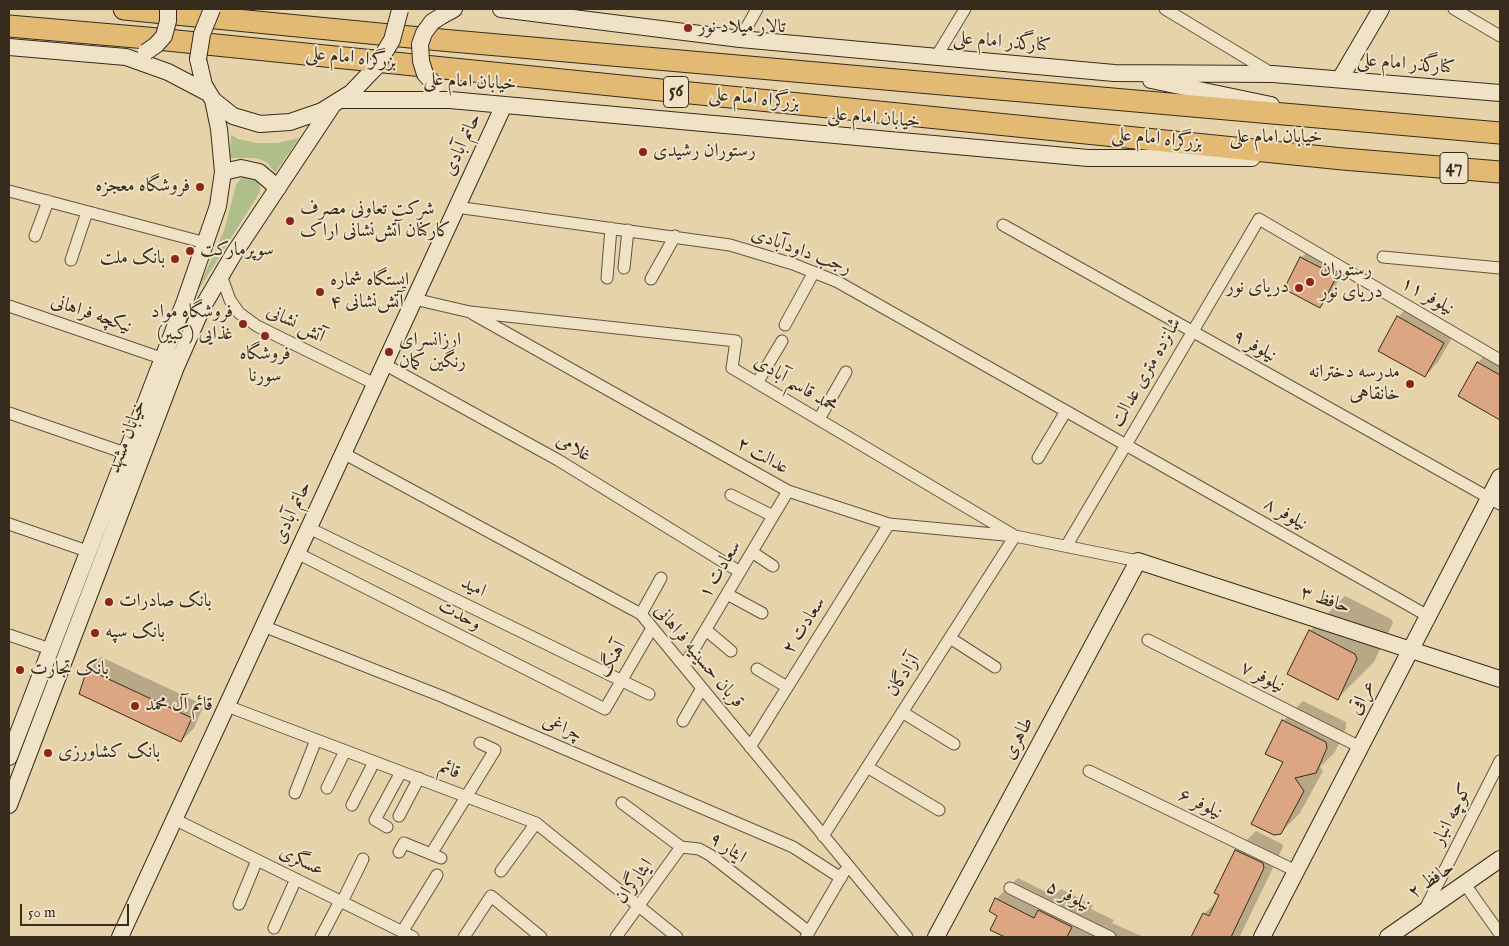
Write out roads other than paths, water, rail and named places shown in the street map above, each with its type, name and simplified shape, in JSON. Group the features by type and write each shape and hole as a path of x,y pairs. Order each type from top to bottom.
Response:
{"highway":[{"name":"بزرگراه امام علی","path":"124,9 441,40 1500,133"},
{"name":"بزرگراه امام علی","path":"9,26 1500,172"}],"main road":[{"path":"126,58 146,52 164,36 168,21 168,9"},
{"name":"خیابان مشهد","path":"10,751 206,243 218,206 224,172 219,129 210,96 201,76 198,58 202,34 212,9"},
{"name":"کنارگذر امام علی","path":"501,9 551,12 619,24 740,39 1114,73 1273,74 1500,93"},
{"path":"606,9 619,24"},
{"path":"1340,79 1381,9"},
{"name":"47","path":"210,96 233,116 260,124 290,122 337,103 360,85 375,68 392,40 400,10"},
{"path":"448,12 432,22 424,33 420,44 421,62 426,74 434,85 450,100"},
{"path":"9,47 126,58 168,72 210,96"},
{"name":"47","path":"1114,73 1343,119"},
{"name":"خیابان امام علی","path":"337,103 450,100 1088,158 1343,158"},
{"name":"خیابان مشهد","path":"9,806 176,367 202,308 221,275 278,188 337,103"},
{"name":"حاتم آبادی","path":"122,936 174,819 504,105"},
{"path":"224,172 240,168 258,172 278,188"},
{"name":"عراقی","path":"1262,937 1428,616 1495,501 1500,477"},
{"name":"حافظ ۳","path":"1138,561 1500,679"},
{"name":"طاهری","path":"936,937 1138,561"},
{"name":"حافظ ۲","path":"1388,937 1500,859"}],"street":[{"path":"740,39 757,9"},
{"path":"936,57 965,9"},
{"path":"1165,9 1273,74"},
{"path":"1454,9 1500,36"},
{"path":"9,191 206,243"},
{"path":"35,236 48,202"},
{"name":"رجب داودآبادی","path":"456,207 730,245 814,272 838,282 1125,445"},
{"path":"71,260 87,212"},
{"name":"شانزده متری عدالت","path":"1067,545 1258,219"},
{"name":"نیلوفر ۱۱","path":"1258,219 1500,360"},
{"name":"نیلوفر ۹","path":"1003,225 1495,501"},
{"path":"607,278 610,228"},
{"path":"624,268 628,230"},
{"path":"651,279 675,236"},
{"path":"1383,257 1500,268"},
{"path":"784,325 814,272"},
{"name":"آتش نشانی","path":"221,275 230,300 239,313 256,326 374,384"},
{"name":"محمد قاسم آبادی","path":"414,299 470,312 736,340 732,368 1015,536"},
{"name":"نیکچه فراهانی","path":"9,306 161,358"},
{"name":"عدالت ۲","path":"470,312 788,491 889,524 1015,536 1067,545 1138,561"},
{"path":"757,383 782,342"},
{"name":"غلامی","path":"384,364 558,460 740,572"},
{"path":"819,419 846,372"},
{"path":"1038,458 1066,411"},
{"path":"9,413 125,452"},
{"name":"نیلوفر ۸","path":"1125,445 1428,616"},
{"name":"قربان حسینیه فراهانی","path":"343,453 641,614 907,937"},
{"name":"سعادت ۱","path":"684,666 788,491"},
{"path":"732,495 773,516"},
{"path":"9,524 87,551"},
{"name":"سعادت ۲","path":"750,747 889,524"},
{"name":"امید","path":"309,528 649,694"},
{"name":"آزادگان","path":"823,836 1015,536"},
{"path":"752,552 773,566"},
{"name":"وحدت","path":"297,553 605,709"},
{"path":"641,614 661,578"},
{"path":"726,594 762,613"},
{"name":"چراغی","path":"263,626 441,696 793,847 841,878"},
{"name":"آهنگ","path":"605,709 652,628"},
{"path":"706,630 732,651"},
{"path":"9,635 50,649"},
{"path":"950,638 995,667"},
{"name":"نیلوفر ۷","path":"1148,640 1360,747"},
{"path":"757,670 786,688"},
{"path":"683,721 702,688"},
{"name":"قائم","path":"226,706 536,823 677,937"},
{"path":"902,712 954,744"},
{"path":"295,793 316,740"},
{"path":"399,852 404,843 436,856 465,796 495,750 480,743"},
{"path":"328,788 345,751"},
{"name":"کوچه انبار","path":"1424,912 1500,761"},
{"path":"352,805 374,762"},
{"path":"867,767 939,810"},
{"name":"نیلوفر ۶","path":"1089,771 1296,871"},
{"path":"387,827 375,820 401,772"},
{"path":"399,816 418,778"},
{"name":"ایثار ۹","path":"622,803 681,847 699,849 710,855 807,935"},
{"name":"عسگری","path":"174,819 296,879 398,933"},
{"path":"501,872 536,823"},
{"name":"ایثارگران","path":"616,937 681,847"},
{"path":"321,937 364,859"},
{"path":"238,904 257,860"},
{"path":"807,935 848,866"},
{"path":"398,933 437,875"},
{"path":"274,928 296,879"},
{"path":"1464,883 1500,934"},
{"name":"نیلوفر ۵","path":"1010,888 1110,937"},
{"path":"464,937 491,896 541,937"}],"place":[{"name":"تالار میلاد نور","path":"688,28"},
{"name":"رستوران رشیدی","path":"643,152"},
{"name":"فروشگاه معجزه","path":"200,187"},
{"name":"شرکت تعاونی مصرف کارکنان آتش‌نشانی اراک","path":"290,221"},
{"name":"سوپرمارکت","path":"190,251"},
{"name":"بانک ملت","path":"175,259"},
{"name":"رستوران دریای نور","path":"1310,282"},
{"name":"دریای نور","path":"1299,288"},
{"name":"ایستگاه شماره ۴ آتش‌نشانی","path":"320,292"},
{"name":"فروشگاه مواد غذایی (کبیر)","path":"243,324"},
{"name":"فروشگاه سورنا","path":"265,336"},
{"name":"ارزانسرای رنگین کمان","path":"389,352"},
{"name":"مدرسه دخترانه خانقاهی","path":"1410,384"},
{"name":"بانک صادرات","path":"109,602"},
{"name":"بانک سپه","path":"95,633"},
{"name":"بانک تجارت","path":"20,670"},
{"name":"قائم آل محمد","path":"135,706"},
{"name":"بانک کشاورزی","path":"48,753"}]}
